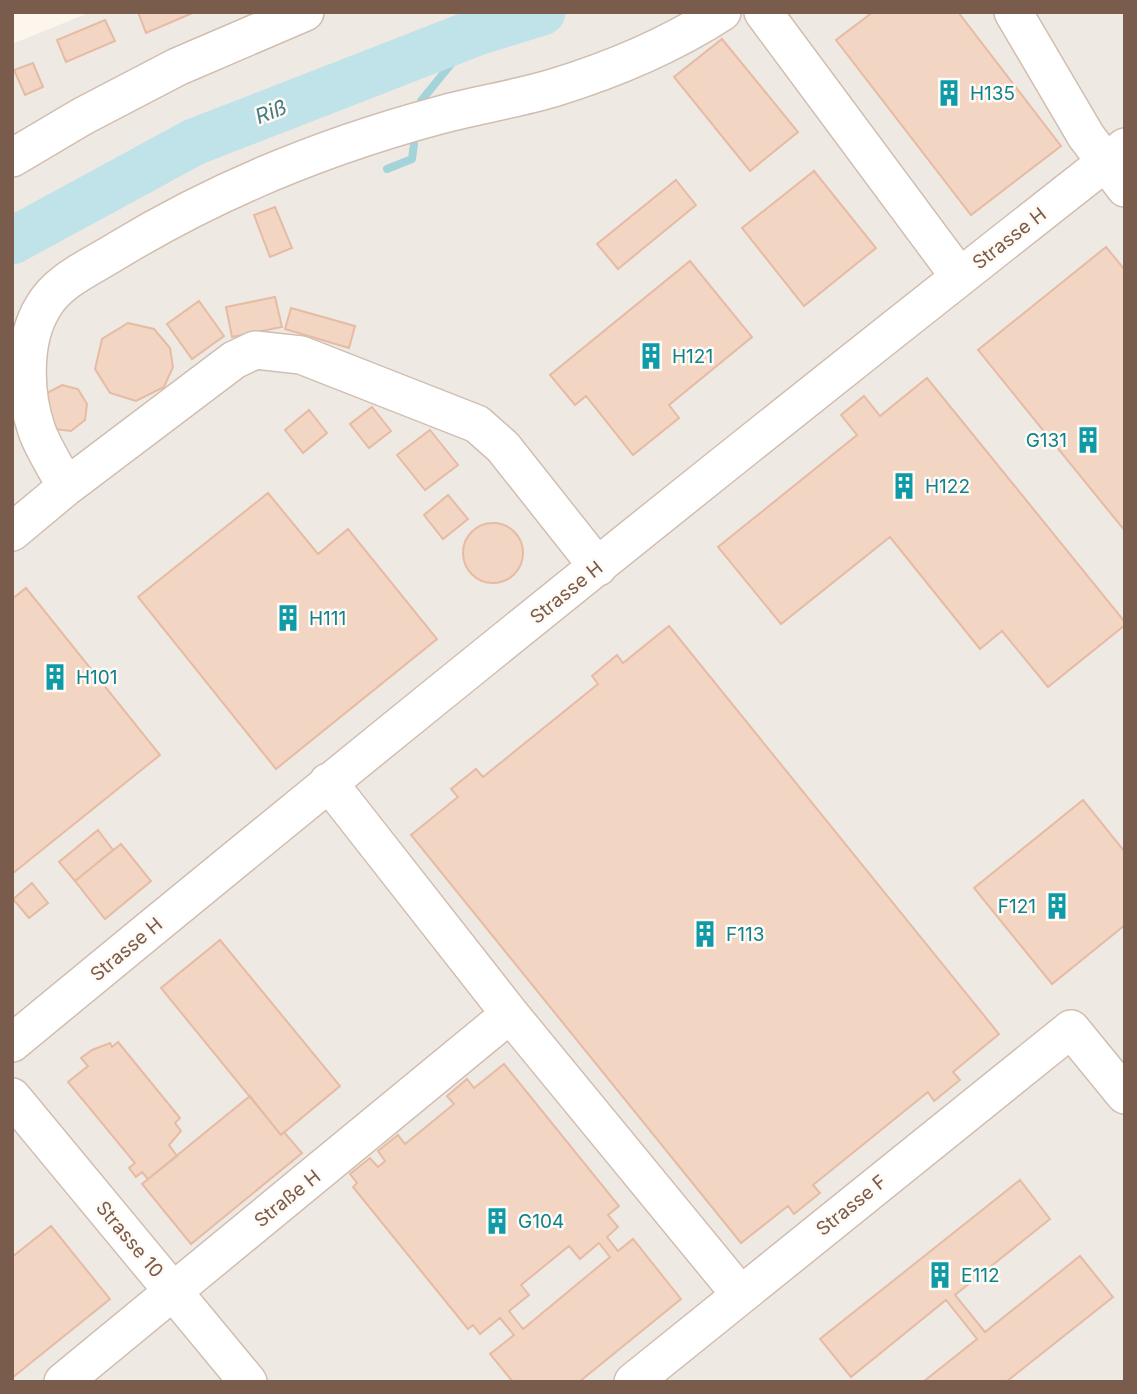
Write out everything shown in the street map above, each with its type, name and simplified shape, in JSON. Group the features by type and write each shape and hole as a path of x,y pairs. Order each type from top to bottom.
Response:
{"lane":[{"path":"12,158 83,116 177,67 305,12"},
{"path":"66,487 37,431 28,388 30,336 43,306 66,282 148,232 247,184 347,143 439,115 553,88 643,55 722,12"},
{"path":"763,12 959,276"},
{"path":"1013,12 1118,166"},
{"name":"Strasse H","path":"12,1043 328,782 959,276 1118,166"},
{"path":"12,532 66,487 234,360 255,351 301,355 477,424 503,447 598,567"},
{"path":"328,782 510,1014 740,1294"},
{"name":"Straße H","path":"63,1382 510,1014"},
{"name":"Strasse F","path":"633,1382 1071,1029 1125,1095"},
{"name":"Strasse 10","path":"12,1097 248,1382"}],"shaded area":[{"path":"91,12 1125,12 1125,1382 12,1382 12,44"}],"building":[{"path":"138,12 195,12 146,33"},
{"name":"H135","path":"873,12 958,12 1061,146 971,215 836,40"},
{"path":"105,20 115,41 66,62 57,40"},
{"path":"722,39 798,132 750,171 674,77"},
{"path":"33,63 43,87 25,95 14,70"},
{"path":"814,171 876,248 804,306 742,228"},
{"path":"676,180 696,205 618,269 597,244"},
{"path":"275,207 292,248 270,257 254,215"},
{"name":"G131","path":"1106,247 1125,270 1125,531 978,350"},
{"name":"H121","path":"690,261 752,337 669,405 679,418 633,455 586,396 575,405 550,375"},
{"path":"275,297 282,327 232,337 226,307"},
{"path":"199,301 224,336 192,359 167,324"},
{"path":"291,308 355,326 349,348 285,329"},
{"path":"128,323 154,329 170,348 173,367 164,387 136,401 110,393 95,369 102,339"},
{"name":"H122","path":"927,378 1125,622 1125,625 1048,687 1002,631 980,649 890,537 781,624 718,547 857,435 841,415 864,396 880,416"},
{"path":"62,385 78,389 87,404 85,420 71,431 54,429 43,400 47,393"},
{"path":"372,407 391,431 369,448 350,424"},
{"path":"309,410 327,433 303,453 285,430"},
{"path":"430,430 458,465 425,490 397,455"},
{"name":"H111","path":"268,493 318,554 348,529 437,639 276,769 138,597"},
{"path":"448,495 468,519 443,539 424,515"},
{"path":"493,523 510,528 518,536 523,553 518,570 510,578 493,583 476,578 468,570 463,553 468,536 476,528"},
{"name":"H101","path":"26,588 160,755 12,874 12,599"},
{"name":"F113","path":"669,626 999,1034 953,1072 960,1080 934,1101 928,1092 813,1185 820,1193 794,1214 788,1206 741,1243 411,835 458,797 451,789 476,769 483,777 598,684 592,676 617,655 623,663"},
{"name":"F121","path":"1083,800 1125,852 1125,925 1052,984 974,888"},
{"path":"98,830 113,850 75,881 59,862"},
{"path":"121,844 151,881 105,919 75,881"},
{"path":"32,883 48,903 29,918 13,899"},
{"path":"220,940 340,1086 281,1135 161,988"},
{"path":"118,1042 180,1118 175,1123 181,1131 169,1145 177,1156 148,1179 142,1172 136,1177 129,1168 135,1163 68,1082 88,1066 81,1058 92,1050 110,1043 112,1047"},
{"name":"G104","path":"504,1064 619,1206 608,1215 618,1227 607,1237 618,1251 633,1239 681,1299 579,1382 513,1382 490,1354 514,1335 500,1318 480,1334 473,1325 468,1329 353,1187 357,1183 350,1174 370,1158 378,1167 385,1161 378,1151 398,1135 405,1144 454,1104 447,1096 467,1079 474,1088","holes":["599,1243 610,1257 523,1329 509,1311 529,1295 521,1285 569,1246 580,1259"]},
{"path":"250,1096 281,1135 284,1132 302,1153 191,1244 142,1184"},
{"name":"E112","path":"1020,1180 1050,1219 955,1295 985,1332 1080,1256 1113,1297 1006,1382 923,1382 977,1339 946,1300 851,1377 820,1339"},
{"path":"51,1226 110,1299 12,1378 12,1257"}],"waterway":[{"name":"Riß","path":"12,241 194,142 477,32 542,12"},
{"path":"421,101 477,32"},
{"path":"387,169 412,159 414,144"}],"place":[{"name":"H135","path":"949,93"},
{"name":"H121","path":"651,356"},
{"name":"G131","path":"1088,440"},
{"name":"H122","path":"904,486"},
{"name":"H111","path":"288,618"},
{"name":"H101","path":"55,677"},
{"name":"F121","path":"1057,906"},
{"name":"F113","path":"705,934"},
{"name":"G104","path":"497,1221"},
{"name":"E112","path":"940,1275"}]}
